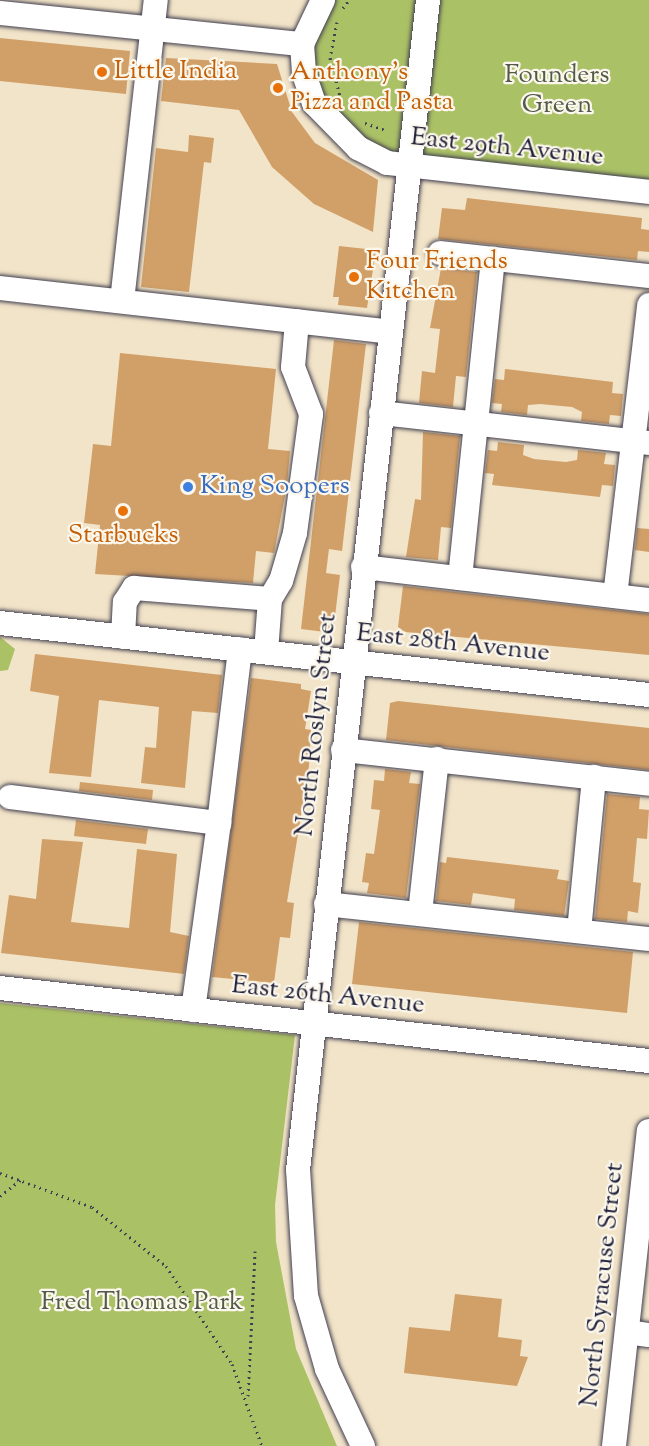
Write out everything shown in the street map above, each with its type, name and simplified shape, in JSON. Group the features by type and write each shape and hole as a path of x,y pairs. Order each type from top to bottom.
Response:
{"street":[{"path":"122,301 156,0"},
{"path":"0,12 302,44 323,0"},
{"name":"North Roslyn Street","path":"363,1446 324,1360 300,1261 298,1170 352,662 428,0"},
{"name":"East 29th Avenue","path":"302,44 304,74 314,103 334,129 387,163 649,192"},
{"path":"440,253 649,276"},
{"path":"460,578 493,259"},
{"path":"0,288 390,332"},
{"path":"615,596 642,442 649,305"},
{"path":"266,652 270,599 295,533 311,414 293,367 297,321"},
{"path":"381,413 642,442"},
{"path":"363,567 649,600"},
{"path":"123,637 125,602 134,588 270,599"},
{"name":"East 28th Avenue","path":"0,623 649,695"},
{"path":"193,1010 240,650"},
{"path":"343,750 649,784"},
{"path":"420,913 437,759"},
{"path":"579,931 594,777"},
{"path":"10,796 219,823"},
{"path":"326,904 649,939"},
{"name":"East 26th Avenue","path":"0,988 649,1061"},
{"name":"North Syracuse Street","path":"614,1446 638,1334 649,1131"}],"path":[{"path":"346,107 331,76 330,58 339,15 349,0"},
{"path":"362,121 386,130"},
{"path":"0,1173 22,1179 92,1207 143,1244 193,1299 248,1398 262,1446"},
{"path":"0,1196 22,1179"},
{"path":"248,1398 255,1251"}],"green space":[{"name":"Founders Green","path":"323,0 649,0 649,192 387,163 314,103 312,15"},
{"path":"0,637 15,649 8,670 0,671"},
{"name":"Fred Thomas Park","path":"0,1003 295,1035 275,1205 276,1242 296,1349 337,1446 0,1446"}],"building":[{"path":"0,38 130,51 126,94 0,81"},
{"path":"166,58 277,64 292,112 315,143 378,180 373,232 314,204 272,167 239,110 161,101"},
{"path":"189,135 214,138 211,163 204,162 189,292 141,287 156,148 188,152"},
{"path":"467,198 642,218 641,229 649,230 649,252 638,251 637,260 438,239 442,208 465,210"},
{"path":"339,246 376,250 367,308 338,305 339,297 333,297"},
{"path":"441,268 477,272 466,377 456,376 453,407 419,403 422,371 435,373 440,329 430,328"},
{"path":"334,340 366,344 342,551 329,549 326,573 340,575 333,633 301,629"},
{"name":"King Soopers","path":"120,353 276,369 268,449 290,451 287,485 274,553 256,551 253,583 95,574 100,525 84,523 93,444 111,446"},
{"path":"505,369 613,382 612,393 623,394 621,416 610,415 609,424 581,421 582,412 572,407 540,404 528,405 527,415 501,412 502,404 492,403 495,379 504,380"},
{"path":"423,432 460,436 451,528 441,527 438,560 406,557 415,499 421,500"},
{"path":"498,442 524,445 523,455 534,459 566,462 577,460 578,450 606,453 604,464 615,465 613,486 602,485 600,497 492,485 494,474 485,473 488,450 497,451"},
{"path":"637,528 649,529 649,552 635,550"},
{"path":"403,586 649,614 649,655 405,632 398,627"},
{"path":"35,654 222,675 218,713 192,711 185,788 141,783 145,747 156,748 159,707 99,700 91,777 49,773 59,696 30,691"},
{"path":"251,678 301,684 301,689 311,691 305,729 311,730 309,766 287,902 294,903 290,938 280,937 274,983 212,977"},
{"path":"398,701 649,728 649,770 386,740 390,703"},
{"path":"385,769 411,772 409,783 420,784 406,898 367,893 369,883 362,882 366,853 374,854 380,810 371,809 374,780 384,781"},
{"path":"80,782 153,790 152,800 79,791"},
{"path":"607,794 640,797 639,809 649,810 647,839 637,838 633,882 641,883 638,913 628,911 627,922 595,919"},
{"path":"76,820 148,829 146,844 74,836"},
{"path":"42,839 83,842 71,922 129,928 137,849 177,854 170,932 189,936 184,974 1,953 9,895 36,899"},
{"path":"447,857 559,870 557,879 569,881 564,916 514,910 515,899 473,893 471,905 436,901 440,862 446,863"},
{"path":"359,922 633,952 627,1013 352,984"},
{"path":"455,1294 502,1299 498,1337 522,1340 520,1356 528,1357 517,1386 404,1373 409,1327 450,1331"}],"place":[{"name":"Little India","path":"102,72"},
{"name":"Anthony's Pizza and Pasta","path":"278,88"},
{"name":"Four Friends Kitchen","path":"354,277"},
{"name":"King Soopers","path":"188,487"},
{"name":"Starbucks","path":"123,511"}]}
